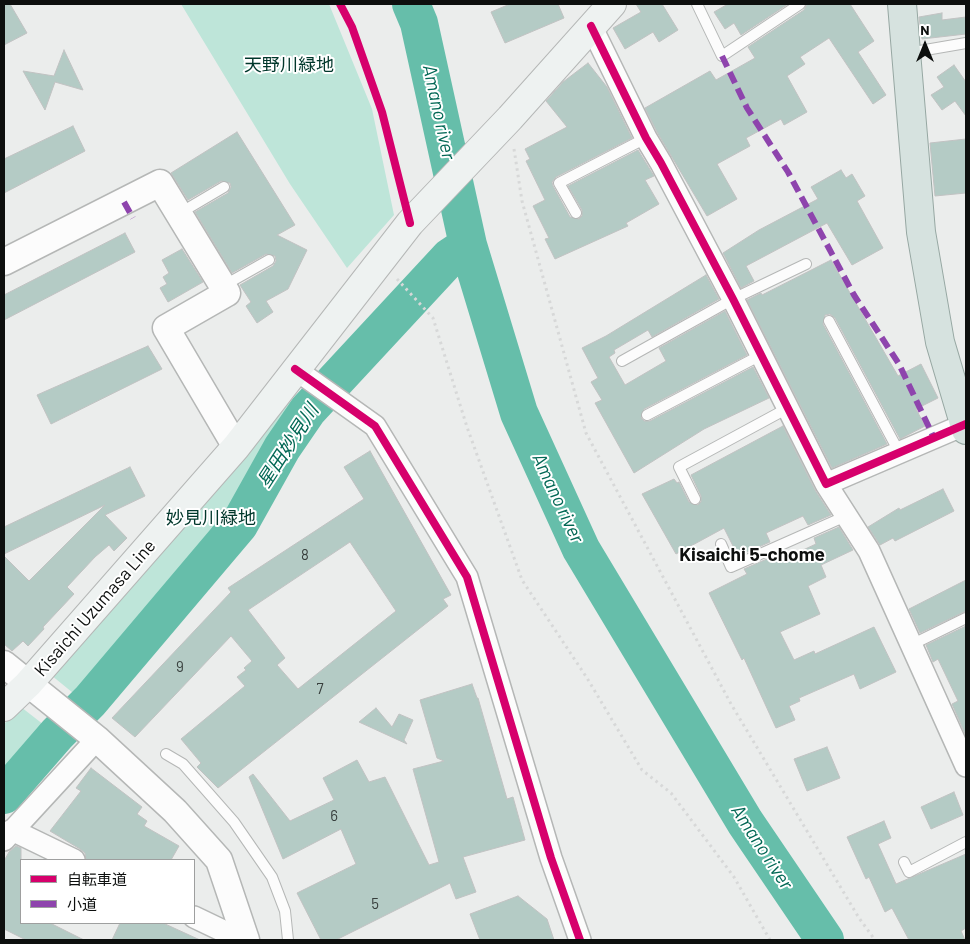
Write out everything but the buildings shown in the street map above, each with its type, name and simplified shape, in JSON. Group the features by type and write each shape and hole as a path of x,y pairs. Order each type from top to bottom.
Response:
{"highway":[{"path":"902,4 921,232 940,342 966,427"}],"main road":[{"name":"Kisaichi Uzumasa Line","path":"4,707 28,684 236,447 305,376 379,260 410,223 510,118 612,4"}],"street":[{"path":"591,26 646,138 733,299 826,484 869,551 966,766"},
{"path":"4,262 160,183 227,292 166,328 236,447"},
{"path":"305,376 374,426 467,577 551,858 580,940"},
{"path":"826,484 899,452 966,427"},
{"path":"4,664 96,739 175,811 219,860 246,940"},
{"path":"71,859 8,835 96,739"},
{"path":"195,917 242,940"}],"lane":[{"path":"697,4 722,56 800,4"},
{"path":"906,53 966,43"},
{"path":"576,213 559,183 646,138"},
{"path":"179,214 224,186"},
{"path":"223,286 269,260"},
{"path":"622,361 733,299 806,264"},
{"path":"829,321 899,452"},
{"path":"647,415 761,355"},
{"path":"694,499 680,467 788,408"},
{"path":"721,544 732,567 846,516"},
{"path":"912,645 966,618"},
{"path":"166,754 183,764 234,822 272,877 285,910 288,940"},
{"path":"904,862 909,872 966,842"}],"path":[{"path":"510,118 522,201 586,433 731,704 859,918 875,940"},
{"path":"379,260 433,318 467,427 522,580 587,678 642,770 671,792 734,878 770,940"}],"green space":[{"name":"天野川緑地","path":"181,4 329,4 372,109 394,215 347,268 290,184"},
{"name":"妙見川緑地","path":"301,393 308,397 238,517 78,697 51,675 283,406"},
{"path":"21,707 53,732 4,787 4,724"}],"waterway":[{"name":"Amano river","path":"411,4 419,23 468,245 519,413 581,549 745,822 825,940"},
{"name":"星田妙見川","path":"4,795 57,734 90,701 239,525 282,448 308,410 450,257 468,245"}],"marked path":[{"path":"722,56 747,108 788,172 854,295 899,364 934,438"},
{"path":"124,202 133,218"}],"cycle path":[{"path":"340,4 352,27 382,112 410,223"},
{"path":"591,26 646,138 733,299 826,484 966,424"},
{"path":"295,369 375,426 467,577 551,858 580,940"}],"district":[{"name":"Kisaichi 5-chome","path":"752,555"}]}
